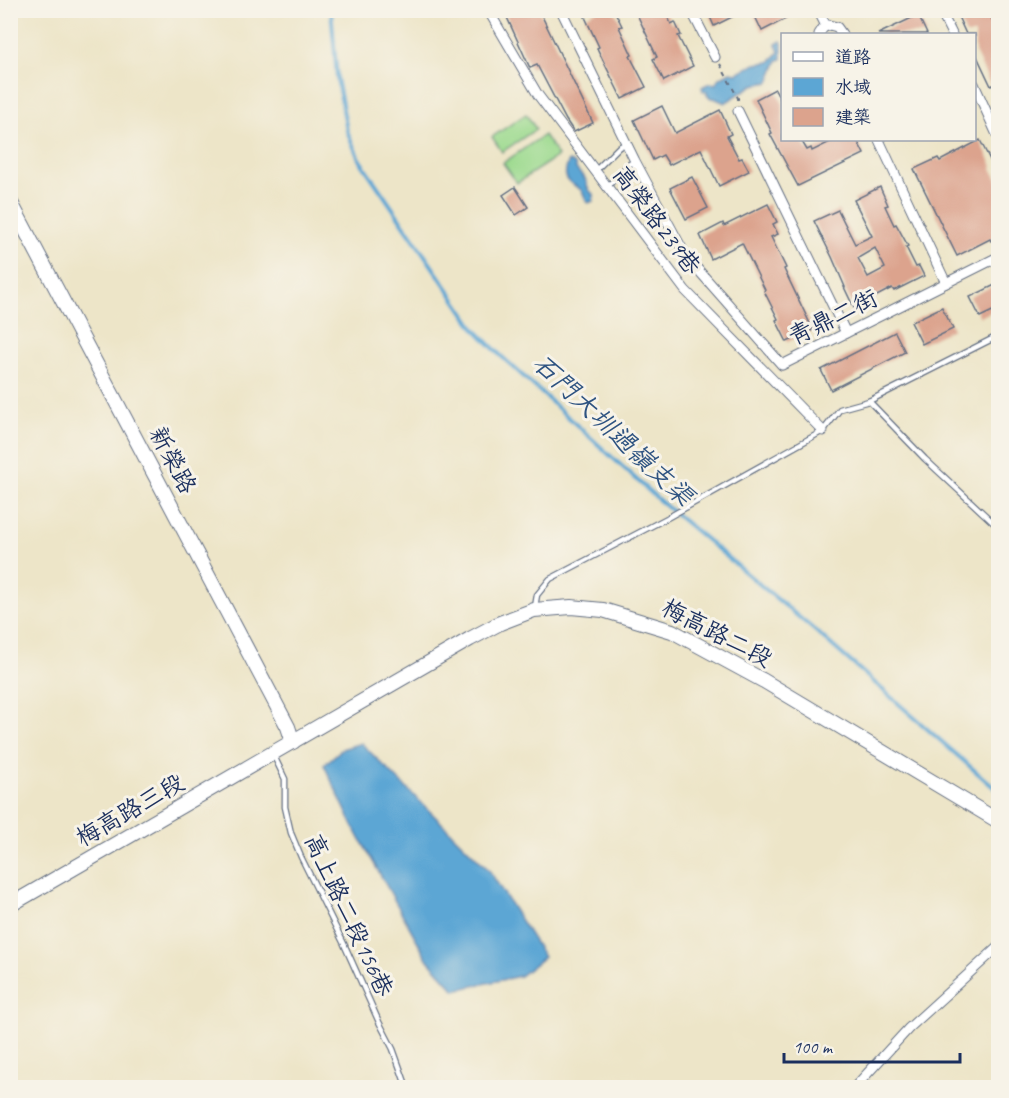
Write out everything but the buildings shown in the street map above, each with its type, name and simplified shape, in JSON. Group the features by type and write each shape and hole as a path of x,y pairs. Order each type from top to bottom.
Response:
{"street":[{"name":"高榮路239巷","path":"488,10 538,95 685,290 823,430"},
{"path":"561,10 635,161"},
{"path":"691,10 716,57"},
{"path":"818,10 826,26"},
{"path":"944,16 952,33"},
{"path":"820,33 823,28 830,25 837,27 841,33"},
{"path":"976,86 999,136"},
{"path":"738,111 846,333"},
{"path":"879,141 946,283"},
{"name":"青鼎二街","path":"635,161 686,256 782,365 999,257"},
{"name":"新榮路","path":"12,210 266,685 288,727 293,742"},
{"name":"梅高路二段","path":"273,754 500,622 534,610 572,607 603,610 672,631 764,681 999,821"},
{"name":"梅高路三段","path":"10,905 273,754"},
{"path":"854,1088 909,1028 999,947"}],"lane":[{"path":"595,171 619,147 627,143"},
{"path":"607,187 628,165 635,161"},
{"path":"534,610 537,595 550,579 667,518 823,430 840,409 869,401 999,336"},
{"path":"869,401 926,459 999,527"},
{"name":"高上路二段156巷","path":"273,754 285,778 285,807 291,832 393,1049 407,1088"}],"path":[{"path":"723,70 738,99"}],"green space":[{"path":"526,114 536,129 502,152 492,137"},
{"path":"544,135 558,156 517,183 503,163"}],"water":[{"path":"781,41 781,59 778,60 769,82 753,85 725,103 711,98 707,92 703,91 702,87 710,83 716,84 718,79 730,72 737,73 755,64 770,62 779,52 776,44"},
{"path":"569,161 575,164 584,177 589,190 594,195 593,201 588,203 581,190 567,179 566,171"},
{"path":"361,743 489,870 544,957 520,976 455,990 428,960 353,826 324,765 342,749"}],"waterway":[{"name":"石門大圳過嶺支渠","path":"331,10 337,78 347,131 359,159 475,329 500,355 660,501 819,634 998,791"}]}
